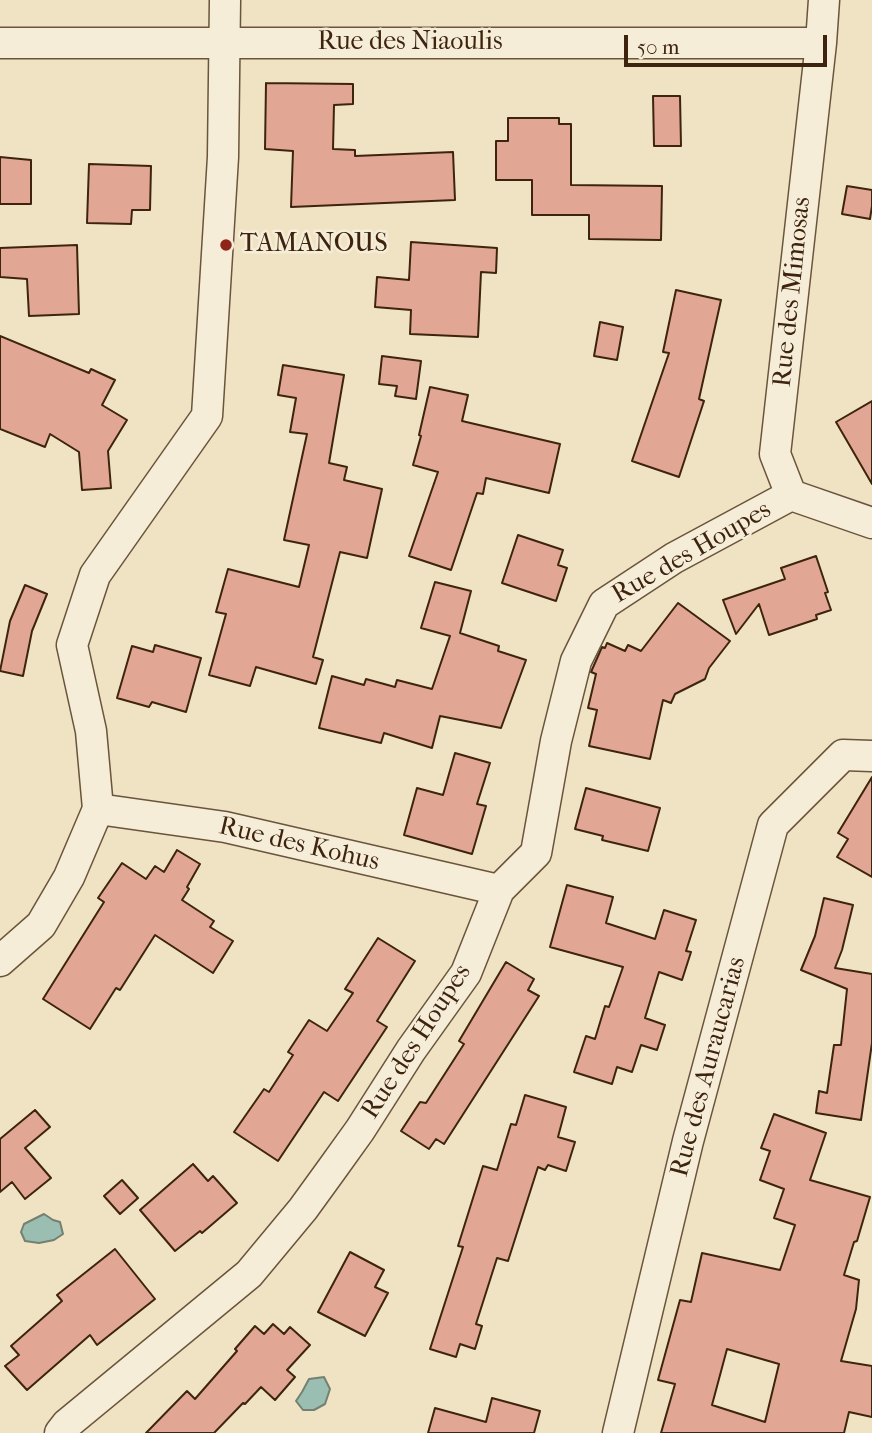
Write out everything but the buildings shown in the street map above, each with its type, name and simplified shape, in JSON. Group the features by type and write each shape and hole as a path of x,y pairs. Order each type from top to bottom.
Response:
{"street":[{"path":"0,961 41,925 69,877 98,809 91,731 72,645 95,575 207,416 223,157 225,0"},
{"name":"Rue des Mimosas","path":"791,495 775,454 824,0"},
{"name":"Rue des Niaoulis","path":"0,43 821,43"},
{"path":"791,495 872,523"},
{"name":"Rue des Houpes","path":"60,1433 66,1424 249,1274 303,1209 360,1130 411,1050 466,973 499,890 537,853 556,741 576,661 604,604 674,558 791,495"},
{"name":"Rue des Auraucarias","path":"618,1433 688,1140 773,825 843,755 872,756"},
{"name":"Rue des Kohus","path":"98,809 225,827 499,890"}],"water":[{"path":"44,1214 60,1222 63,1234 54,1240 39,1243 25,1241 21,1232 24,1224"},
{"path":"324,1377 330,1389 325,1404 314,1410 303,1410 296,1401 309,1379"}],"place":[{"name":"TAMANOUS","path":"226,245"}]}
